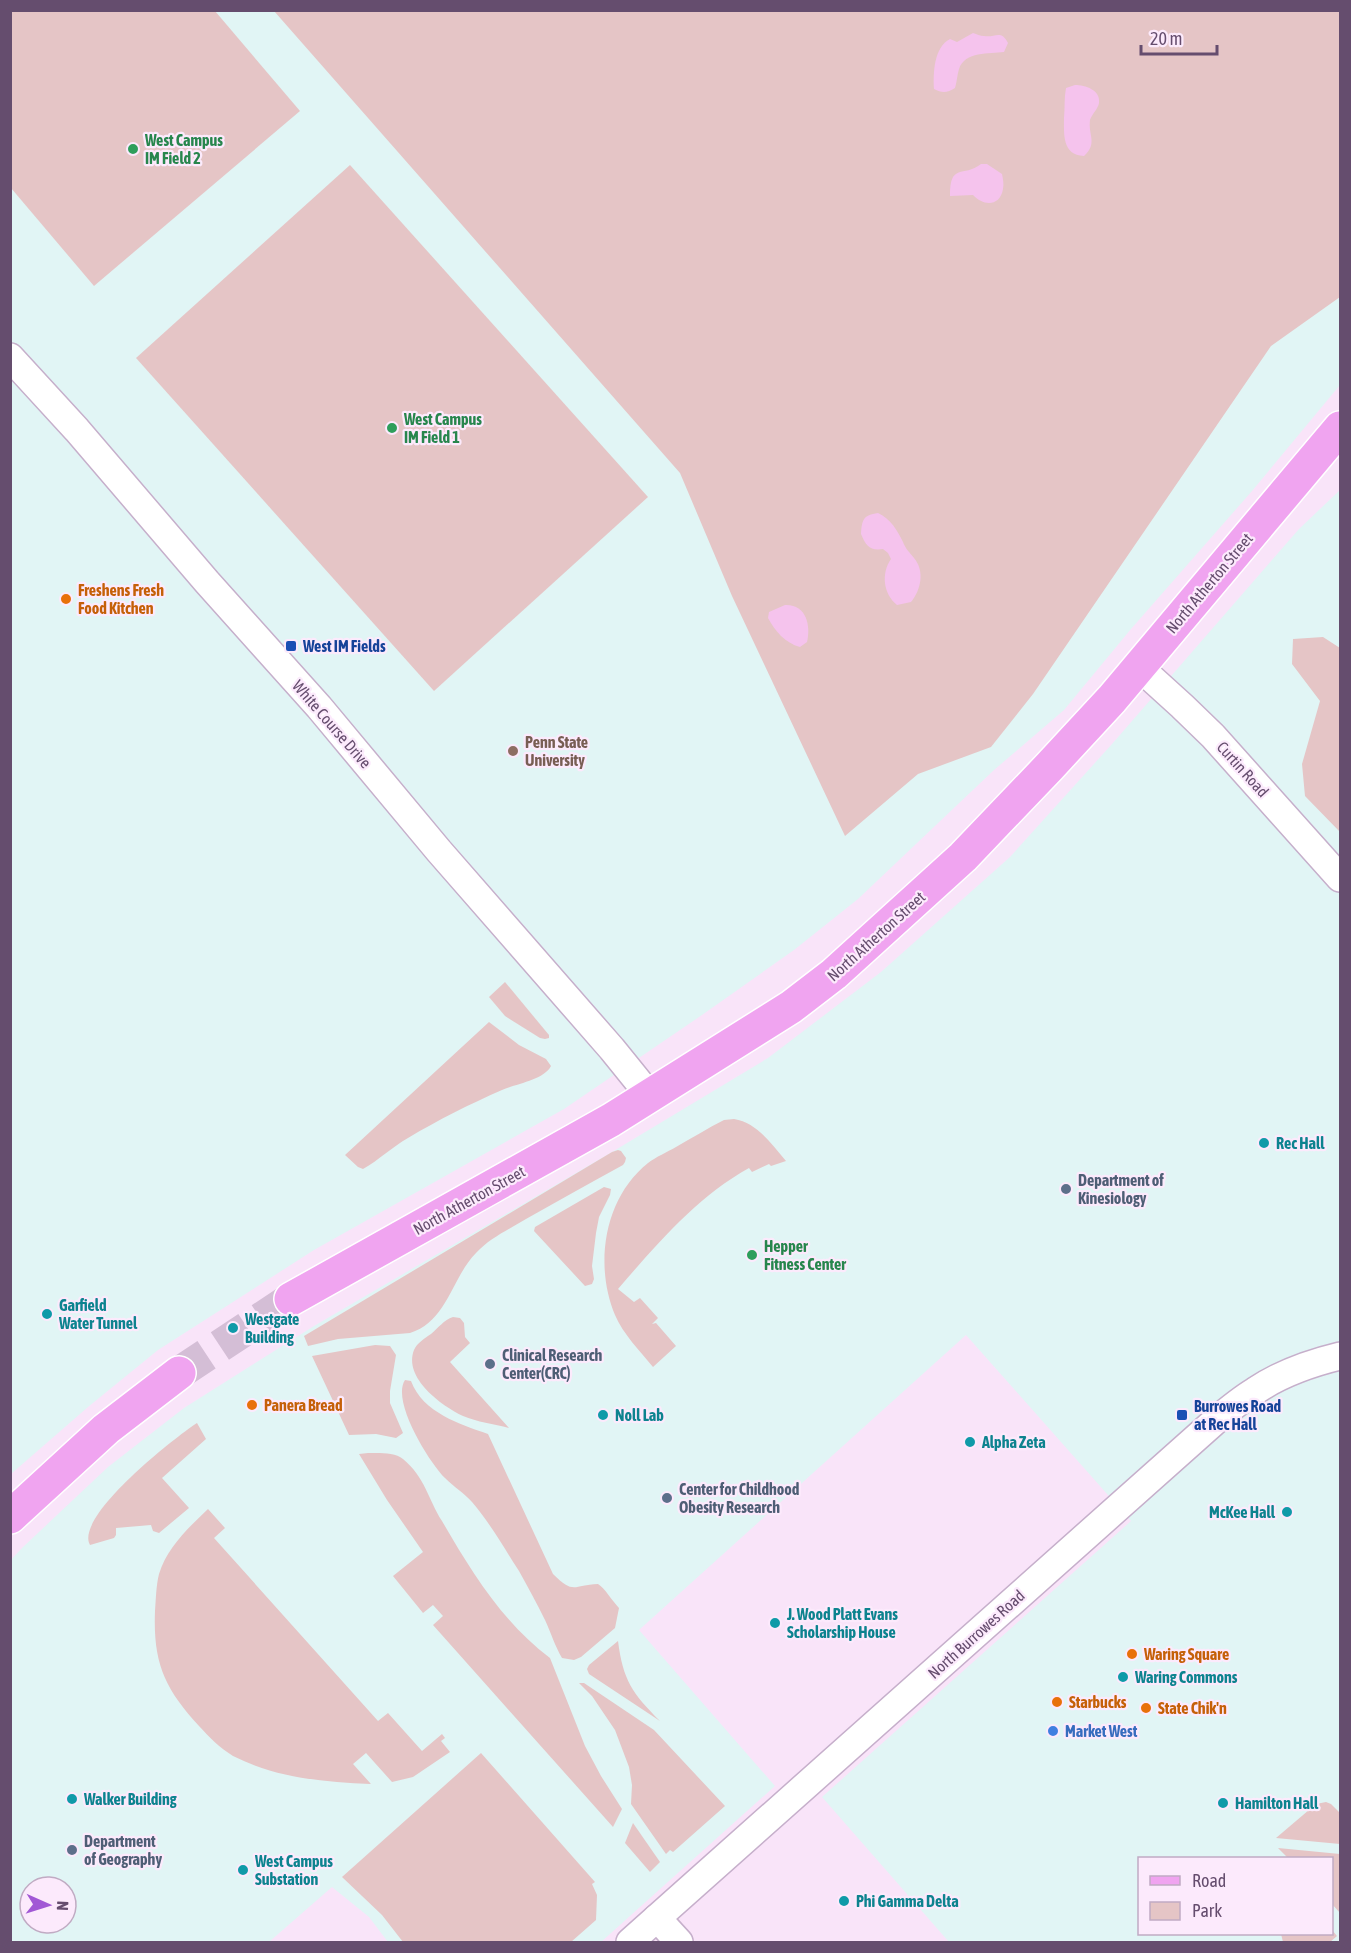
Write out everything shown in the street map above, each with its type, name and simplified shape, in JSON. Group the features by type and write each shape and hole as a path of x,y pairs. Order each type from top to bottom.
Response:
{"main road":[{"name":"North Atherton Street","path":"291,1299 650,1096 790,1007 834,974 963,857 1050,766 1139,668 1341,428"},
{"path":"10,1517 106,1429 179,1372"}],"street":[{"name":"White Course Drive","path":"10,357 77,430 207,582 319,707 439,851 612,1049 650,1096"},
{"name":"Curtin Road","path":"1139,668 1213,736 1341,878"},
{"name":"North Burrowes Road","path":"630,1942 1214,1422 1255,1390 1278,1378 1301,1367 1341,1356"},
{"path":"657,1918 680,1942"}],"shaded area":[{"name":"Penn State University","path":"11,11 1340,11 1340,385 1064,710 994,770 858,899 794,950 564,1109 314,1250 158,1350 11,1474"},
{"path":"1340,490 1340,1942 949,1942 822,1797 1131,1521 966,1335 639,1630 775,1786 601,1942 388,1942 369,1917 332,1887 269,1942 11,1942 10,1561 108,1467 184,1408 314,1326 768,1058 881,972 1010,857 1112,744 1299,529"}],"green space":[{"name":"West Campus IM Field 2","path":"10,11 215,11 300,111 94,286 11,188"},
{"path":"274,11 1340,11 1340,297 1271,346 1033,694 991,747 918,774 845,836 732,596 680,473"},
{"name":"West Campus IM Field 1","path":"350,165 648,497 434,691 136,358"},
{"path":"1323,637 1340,648 1340,832 1305,796 1302,764 1320,701 1292,664 1293,639"},
{"path":"505,982 549,1035 549,1038 540,1038 505,1016 489,997"},
{"path":"489,1022 519,1045 546,1059 551,1066 536,1078 502,1090 442,1119 402,1142 363,1169 345,1155"},
{"path":"724,1120 743,1121 757,1130 786,1161 771,1166 769,1164 752,1172 749,1168 730,1179 679,1222 618,1289 634,1302 640,1298 658,1318 652,1324 656,1323 676,1346 653,1367 622,1329 609,1296 605,1275 605,1254 607,1233 613,1213 621,1194 648,1163"},
{"path":"618,1150 626,1158 623,1165 506,1231 481,1248 468,1263 441,1309 422,1327 410,1333 338,1339 308,1346 304,1336"},
{"path":"604,1187 611,1189 599,1217 592,1266 594,1279 592,1284 585,1286 534,1231 535,1227"},
{"path":"453,1317 460,1318 464,1323 465,1337 470,1343 450,1362 509,1428 463,1416 435,1398 419,1381 412,1360 415,1347"},
{"path":"375,1345 390,1346 396,1355 390,1403 403,1433 396,1438 376,1434 349,1435 312,1356"},
{"path":"405,1380 411,1381 424,1401 433,1409 454,1421 488,1434 553,1574 570,1587 598,1584 619,1608 615,1628 581,1657 574,1660 562,1658 526,1583 491,1527 472,1502 445,1478 430,1459 407,1416 402,1390"},
{"path":"197,1423 206,1439 162,1478 189,1508 159,1533 153,1531 151,1525 116,1528 114,1538 90,1545 89,1532 97,1516 111,1498 168,1444"},
{"path":"359,1454 396,1455 410,1466 421,1481 453,1540 489,1595 517,1629 550,1658 585,1746 622,1809 613,1827 433,1625 443,1616 433,1605 423,1613 393,1576 423,1552"},
{"path":"208,1509 225,1528 214,1538 378,1721 388,1713 422,1751 442,1734 445,1738 441,1741 450,1752 413,1777 392,1782 366,1753 353,1764 371,1784 335,1782 283,1774 250,1763 228,1753 207,1734 177,1699 163,1673 156,1645 155,1611 159,1574 167,1556 179,1539"},
{"path":"618,1641 630,1685 660,1721 589,1674 587,1669 589,1665"},
{"path":"579,1683 584,1683 654,1730 725,1806 673,1852 670,1850 666,1854 631,1804 632,1785 629,1767 615,1730 592,1696"},
{"path":"481,1753 595,1882 592,1884 597,1895 596,1920 571,1942 403,1942 382,1915 342,1877"},
{"path":"1326,1802 1340,1813 1340,1844 1276,1838 1316,1804"},
{"path":"633,1823 660,1862 650,1872 625,1843"},
{"path":"1278,1848 1340,1854 1340,1913 1333,1905 1333,1857 1287,1857"},
{"path":"1333,1931 1337,1936 1330,1942 1283,1942 1281,1935 1333,1935"}],"sand":[{"path":"973,33 983,36 1000,35 1008,43 1004,52 978,54 966,59 959,69 955,88 944,92 934,89 934,68 941,48 950,39 957,42"},
{"path":"1075,85 1092,89 1099,98 1090,120 1091,147 1084,156 1077,155 1068,148 1065,137 1066,88"},
{"path":"981,164 987,164 1002,174 1003,187 998,199 995,202 986,203 973,195 950,196 952,179 955,175"},
{"path":"878,513 893,525 920,569 919,586 911,602 897,605 892,600 885,583 886,571 891,559 883,549 869,547 861,534 864,519"},
{"path":"785,605 798,608 805,617 808,629 807,642 800,647 781,636 768,618 769,612"}],"tunnel":[{"path":"179,1373 291,1299"}],"place":[{"name":"West Campus IM Field 2","path":"133,149"},
{"name":"West Campus IM Field 1","path":"392,428"},
{"name":"Freshens Fresh Food Kitchen","path":"66,599"},
{"name":"West IM Fields","path":"291,646"},
{"name":"Penn State University","path":"513,751"},
{"name":"Rec Hall","path":"1264,1143"},
{"name":"Department of Kinesiology","path":"1066,1189"},
{"name":"Hepper Fitness Center","path":"752,1255"},
{"name":"Garfield Water Tunnel","path":"47,1314"},
{"name":"Westgate Building","path":"233,1328"},
{"name":"Clinical Research Center(CRC)","path":"490,1364"},
{"name":"Panera Bread","path":"252,1405"},
{"name":"Noll Lab","path":"603,1415"},
{"name":"Burrowes Road at Rec Hall","path":"1182,1415"},
{"name":"Alpha Zeta","path":"970,1442"},
{"name":"Center for Childhood Obesity Research","path":"667,1498"},
{"name":"McKee Hall","path":"1287,1512"},
{"name":"J. Wood Platt Evans Scholarship House","path":"775,1623"},
{"name":"Waring Square","path":"1132,1654"},
{"name":"Waring Commons","path":"1123,1677"},
{"name":"Starbucks","path":"1057,1702"},
{"name":"State Chik'n","path":"1146,1708"},
{"name":"Market West","path":"1053,1731"},
{"name":"Walker Building","path":"72,1799"},
{"name":"Hamilton Hall","path":"1223,1803"},
{"name":"Department of Geography","path":"72,1850"},
{"name":"West Campus Substation","path":"243,1870"},
{"name":"Phi Gamma Delta","path":"844,1901"}]}
